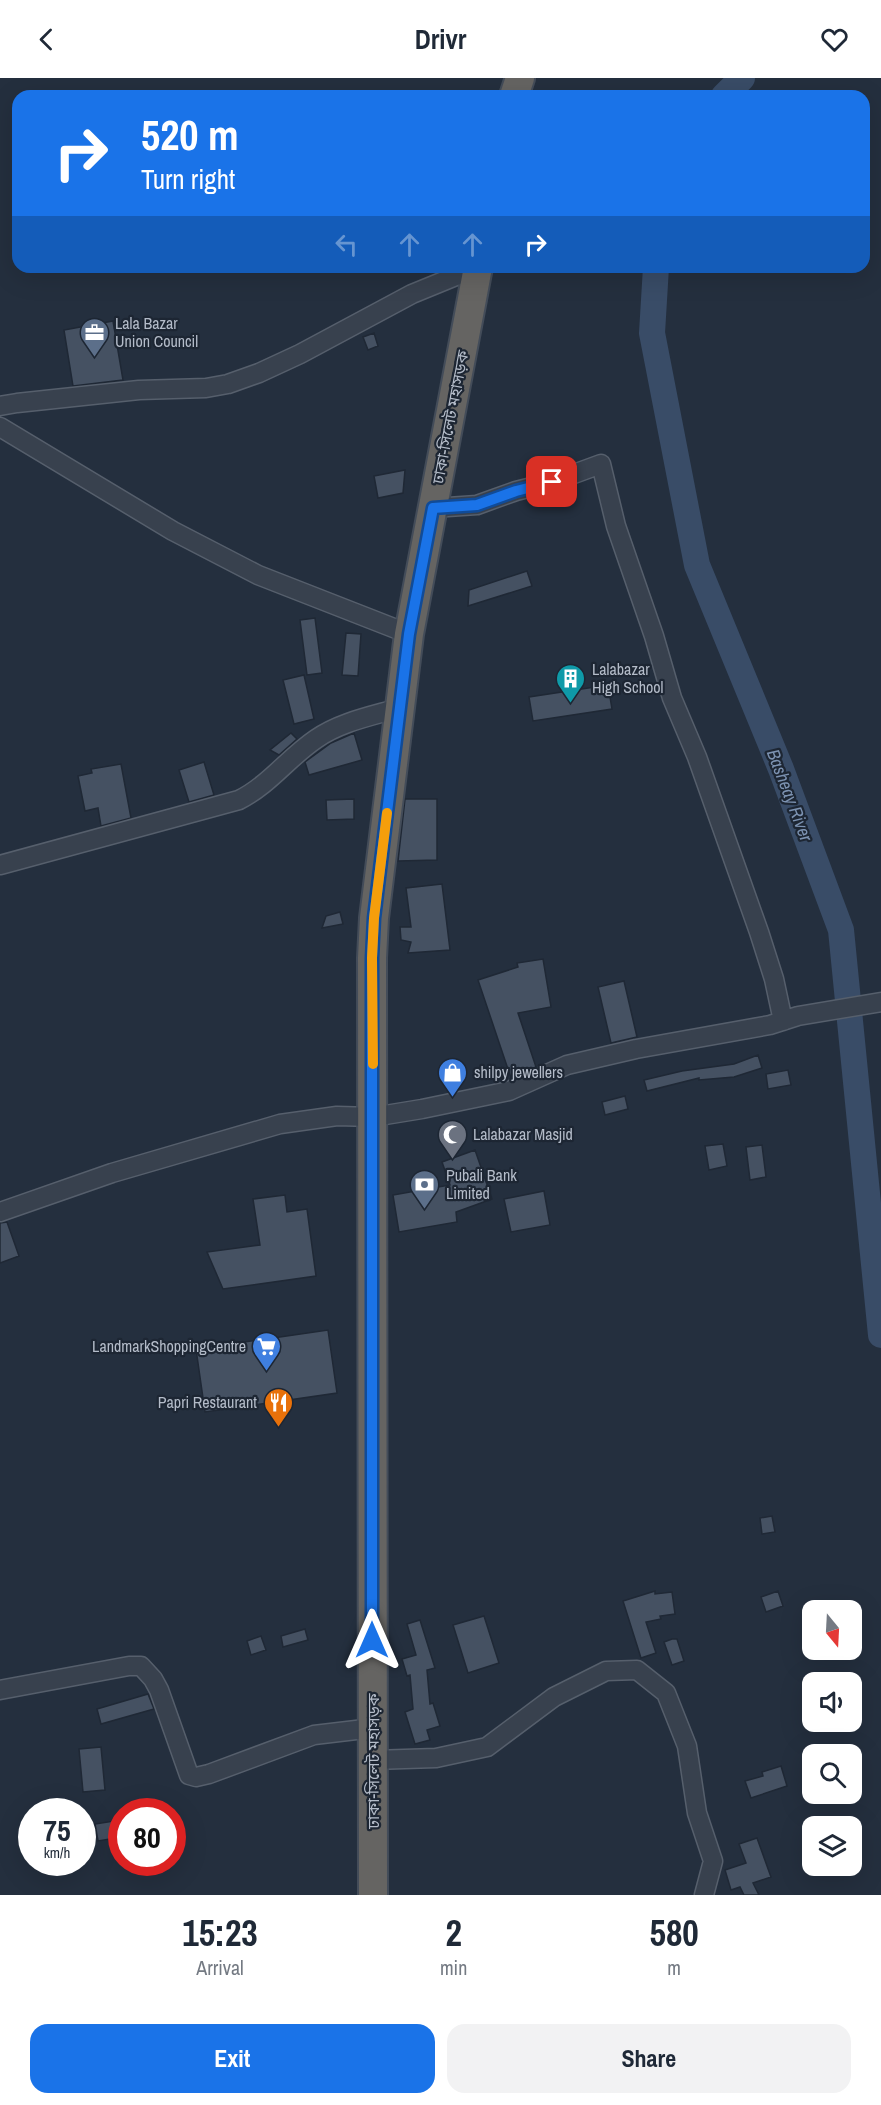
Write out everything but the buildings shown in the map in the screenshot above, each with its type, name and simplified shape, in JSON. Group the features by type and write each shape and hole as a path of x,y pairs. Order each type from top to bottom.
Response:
{"highway":[{"name":"ঢাকা-সিলেট মহাসড়ক","path":"373,1895 372,958 374,918 409,634 477,273"}],"street":[{"path":"0,406 17,402 139,390 206,388 228,384 300,354 412,294 463,273"},
{"path":"0,427 172,531 258,575 409,634"},
{"path":"433,508 477,505 601,464 616,526 651,626 672,698 697,757 774,979 791,1018"},
{"path":"0,865 239,800 257,791 296,753 318,737 350,722 399,708"},
{"path":"0,1212 123,1169 280,1124 337,1116 373,1117 509,1091 567,1065 636,1049 881,1002"},
{"path":"0,1689 129,1666 141,1666 153,1679 189,1775 196,1777 314,1735 372,1728"},
{"path":"373,1760 436,1758 487,1747 554,1697 606,1671 637,1670 666,1693 687,1746 697,1813 713,1861 704,1895"}],"waterway":[{"name":"Basheay River","path":"730,90 742,78"},
{"name":"Basheay River","path":"656,273 652,333 697,565 781,769 841,930 881,1335"}],"slow traffic":[{"path":"373,1064 374,918 387,813"}],"place":[{"name":"Lala Bazar Union Council","path":"94,358"},
{"name":"Lalabazar High School","path":"571,704"},
{"name":"shilpy jewellers","path":"453,1098"},
{"name":"Lalabazar Masjid","path":"452,1160"},
{"name":"Pubali Bank Limited","path":"425,1210"},
{"name":"LandmarkShoppingCentre","path":"267,1372"},
{"name":"Papri Restaurant","path":"278,1428"}],"route":[{"path":"372,1640 372,958 374,918 409,634 433,508 477,505 516,491 552,482"}]}
